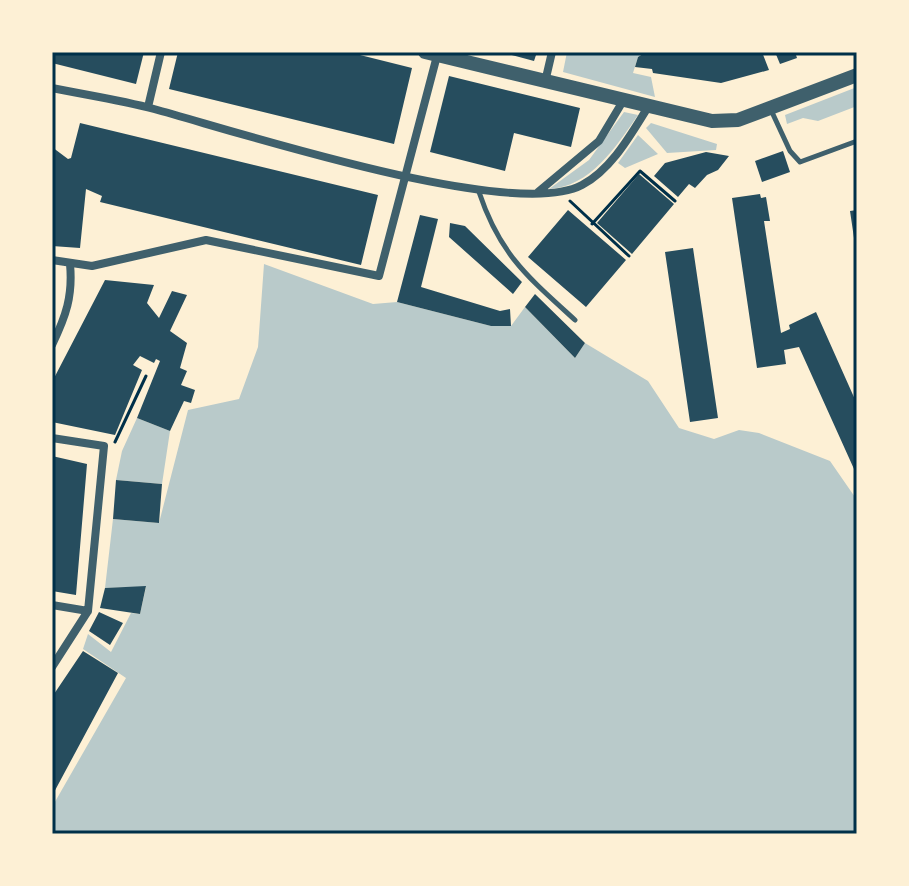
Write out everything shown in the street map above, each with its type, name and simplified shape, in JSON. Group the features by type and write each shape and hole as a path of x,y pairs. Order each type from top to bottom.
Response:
{"street":[{"path":"148,107 161,52"},
{"path":"545,82 552,52"},
{"path":"52,260 92,266 206,240 376,277 381,274 407,177 433,53 712,121 738,120 857,75"},
{"path":"52,88 148,107 407,177 479,192 561,192 582,185 620,152 648,107"},
{"path":"538,192 599,141 623,101"},
{"path":"52,345 68,314 72,290 70,264"},
{"path":"52,438 104,446 88,611 52,667"},
{"path":"52,605 88,611"}],"lane":[{"path":"770,109 790,151 800,162 857,141"},
{"path":"479,192 490,225 515,265 575,320"}],"path":[{"path":"592,224 640,171 675,201"},
{"path":"561,192 629,256"},
{"path":"104,446 118,440 146,376"}],"shaded area":[{"path":"567,52 646,52 638,57 633,73 651,77 655,97 563,72"},
{"path":"857,87 857,106 818,121 803,118 787,124 785,115"},
{"path":"624,112 638,115 601,163 577,181 549,189 589,160"},
{"path":"651,123 717,144 716,150 667,153 646,128"},
{"path":"638,135 658,154 625,168 618,163"},
{"path":"264,264 373,304 397,302 491,326 511,326 525,307 575,358 585,343 648,381 679,428 714,439 739,430 759,433 830,461 857,500 857,834 52,834 52,807 126,678 83,649 88,634 111,652 131,613 140,614 146,587 105,588 113,519 159,523 188,410 239,399 258,347"},
{"path":"137,418 170,431 162,484 116,480 122,451"}],"building":[{"path":"52,52 144,52 136,84 52,63"},
{"path":"178,52 348,52 412,68 394,144 169,89"},
{"path":"501,52 537,52 534,61"},
{"path":"646,52 762,52 769,70 721,83 653,73 652,69 635,67 638,57"},
{"path":"775,52 795,52 797,58 780,64"},
{"path":"449,76 580,108 571,147 514,133 505,171 430,152"},
{"path":"80,123 378,195 361,265 100,202 102,196 86,189 80,248 52,246 52,147 71,158"},
{"path":"783,151 790,172 762,182 755,161"},
{"path":"706,152 729,156 718,170 707,175 695,188 689,184 678,197 654,176 665,163"},
{"path":"639,174 674,204 632,254 597,223"},
{"path":"760,194 761,198 766,197 770,221 764,221 781,333 790,329 789,325 816,312 857,404 857,468 854,469 799,347 784,350 786,364 757,368 732,198"},
{"path":"568,210 626,260 586,307 528,257"},
{"path":"857,210 857,238 854,238 850,211"},
{"path":"420,215 438,219 421,287 500,311 510,309 511,326 491,326 397,302"},
{"path":"450,223 465,226 522,282 513,294 449,237"},
{"path":"693,248 718,418 690,422 665,252"},
{"path":"105,280 154,285 147,303 159,318 172,291 187,295 170,331 187,343 180,368 187,371 181,385 195,390 191,403 184,401 170,431 137,418 160,361 156,359 154,363 140,356 133,365 142,370 115,435 52,422 52,382"},
{"path":"535,294 585,343 575,358 525,307"},
{"path":"52,456 87,464 76,595 52,591"},
{"path":"116,480 162,484 159,523 113,519"},
{"path":"146,586 140,614 100,608 105,588"},
{"path":"99,612 123,623 110,645 89,631"},
{"path":"83,651 118,673 52,796 52,697"}]}
